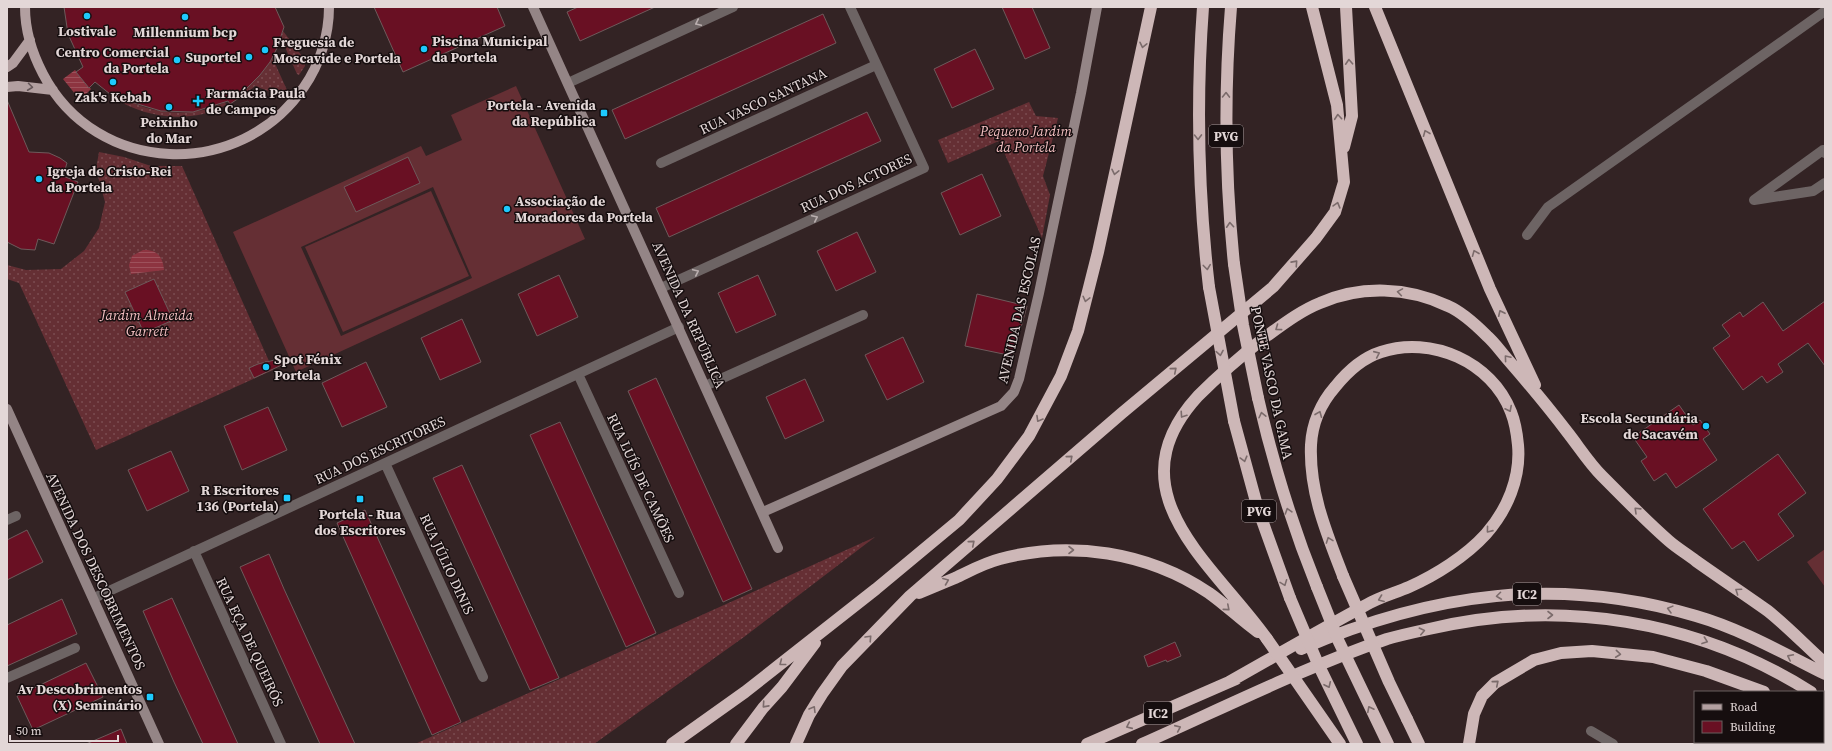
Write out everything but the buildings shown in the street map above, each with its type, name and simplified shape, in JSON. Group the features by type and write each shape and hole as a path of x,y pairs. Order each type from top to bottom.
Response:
{"highway":[{"path":"672,744 745,692 959,520 997,479 1030,436 1050,400 1071,352 1078,331 1098,252 1151,7"},
{"path":"1197,7 1200,42"},
{"name":"PVG","path":"1203,7 1200,42 1198,137 1203,225 1209,287 1234,421 1258,509 1290,598 1318,664 1357,744"},
{"name":"PONTE VASCO DA GAMA","path":"1231,7 1226,78 1226,136 1234,264 1243,325 1258,398 1286,503 1317,587 1339,642 1388,744"},
{"path":"796,744 819,699 842,666 910,596 1122,413 1272,287 1316,238 1335,212 1344,182 1337,105 1312,7"},
{"path":"1342,156 1352,116 1346,7"},
{"path":"1375,7 1490,289 1541,398"},
{"path":"1340,744 1250,615 1218,579 1184,533 1167,498 1164,481 1164,462 1168,443 1177,424 1188,407 1234,362 1260,341 1296,316 1320,303 1345,294 1370,290 1398,290 1422,296 1449,306 1468,319 1489,337 1541,398 1598,472 1670,542 1770,613 1825,663"},
{"path":"1229,682 1369,603 1412,586 1432,575 1471,548 1497,521 1507,504 1516,478 1519,456 1517,432 1511,411 1497,387 1481,371 1458,356 1432,348 1406,346 1380,352 1363,361 1345,375 1329,394 1321,409 1314,428 1311,444 1311,466 1319,512 1344,576 1389,682 1419,744"},
{"path":"910,596 998,559 1043,551 1086,550 1110,554 1160,568 1196,585 1267,639"},
{"name":"IC2","path":"1087,744 1322,640 1404,613 1469,599 1512,594 1549,593 1619,598 1697,616 1763,643 1825,674"},
{"name":"IC2","path":"1142,744 1332,660 1389,639 1462,622 1504,616 1568,615 1605,618 1642,624 1686,634 1762,664 1809,691"},
{"path":"736,744 763,708 782,687 824,630"},
{"path":"1469,744 1474,714 1482,696 1495,683 1534,660 1568,652 1592,651 1653,657 1706,671 1761,691"}],"main road":[{"path":"25,7 30,40 38,66 53,90 70,111 99,133 132,148 150,153 175,155 205,152 223,148 256,133 272,122 298,96 316,65 323,47 327,30 329,7"},
{"path":"7,67 13,63 30,40"},
{"path":"7,87 18,86 53,90"}],"street":[{"name":"AVENIDA DA REPÚBLICA","path":"534,7 778,548"},
{"path":"568,83 733,7"},
{"name":"RUA DOS ACTORES","path":"661,288 924,168 850,7"},
{"name":"AVENIDA DAS ESCOLAS","path":"763,512 1001,406 1014,392 1019,379 1039,293 1097,7"},
{"path":"1527,235 1548,207 1825,11"},
{"name":"RUA VASCO SANTANA","path":"661,163 876,65"},
{"path":"1825,153 1823,150 1754,200 1812,191 1825,182"},
{"path":"706,386 863,315"},
{"name":"RUA DOS ESCRITORES","path":"94,598 679,327"},
{"name":"RUA LUÍS DE CAMÕES","path":"578,374 679,593"},
{"name":"AVENIDA DOS DESCOBRIMENTOS","path":"7,409 159,744"},
{"name":"RUA JÚLIO DINIS","path":"385,463 483,677"},
{"name":"RUA EÇA DE QUEIRÓS","path":"194,551 282,744"},
{"path":"7,678 75,648"},
{"path":"1591,731 1613,744"}],"green space":[{"path":"283,31 305,60 305,66 299,75 297,74 281,38"},
{"path":"272,57 287,90 285,94 279,95 255,86 248,92 245,89 260,75"},
{"name":"Associação de Moradores da Portela","path":"516,86 585,239 296,372 233,232 421,146 426,156 462,140 451,115","holes":["433,187 472,278 341,336 301,247"]},
{"path":"116,93 141,106 169,112 198,111 225,102 226,105 213,111 198,115 184,117 169,116 139,110 113,97"},
{"name":"Pequeno Jardim da Portela","path":"1029,102 1036,116 1058,118 1043,176 1050,195 1042,238 999,141 948,163 938,140"},
{"name":"Jardim Almeida Garrett","path":"99,152 124,157 151,166 182,166 273,370 96,450 19,283 7,279 7,265 26,270 61,269 84,251 99,228 105,202 96,169"},
{"path":"431,191 469,276 343,332 305,247"},
{"path":"875,537 744,637 594,744 415,744"},
{"path":"1825,549 1825,587 1807,562"}],"shaded area":[{"path":"75,70 91,89 80,100 63,79"},
{"path":"143,250 156,252 161,258 164,270 131,274 129,265 132,256"}],"place":[{"name":"Lostivale","path":"87,16"},
{"name":"Millennium bcp","path":"185,17"},
{"name":"Piscina Municipal da Portela","path":"424,49"},
{"name":"Freguesia de Moscavide e Portela","path":"265,50"},
{"name":"Suportel","path":"249,57"},
{"name":"Centro Comercial da Portela","path":"177,60"},
{"name":"Zak's Kebab","path":"113,82"},
{"name":"Farmácia Paula de Campos","path":"198,101"},
{"name":"Peixinho do Mar","path":"169,107"},
{"name":"Portela - Avenida da República","path":"604,113"},
{"name":"Igreja de Cristo-Rei da Portela","path":"39,179"},
{"name":"Associação de Moradores da Portela","path":"507,209"},
{"name":"Spot Fénix Portela","path":"266,367"},
{"name":"Escola Secundária de Sacavém","path":"1706,426"},
{"name":"R Escritores 136 (Portela)","path":"287,498"},
{"name":"Portela - Rua dos Escritores","path":"360,499"},
{"name":"Av Descobrimentos (X) Seminário","path":"150,697"}]}
